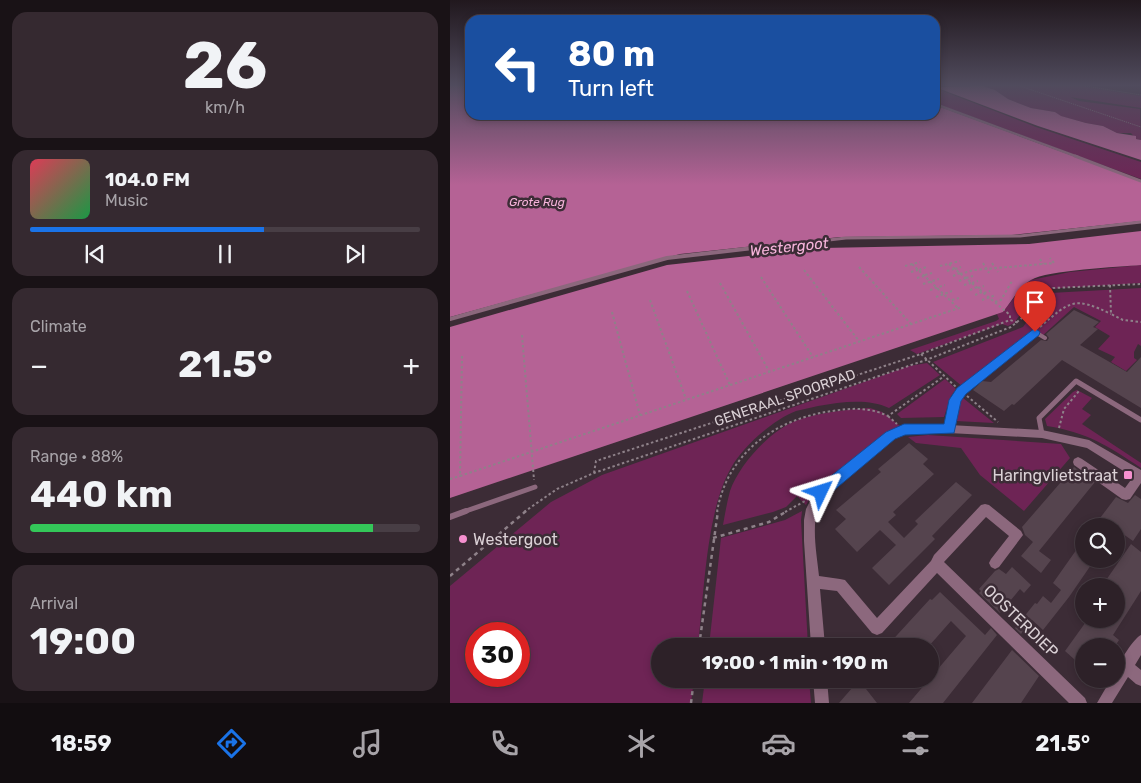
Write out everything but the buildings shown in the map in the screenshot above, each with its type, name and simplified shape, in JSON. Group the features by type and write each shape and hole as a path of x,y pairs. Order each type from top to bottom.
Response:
{"street":[{"path":"818,638 810,520 817,498 826,488 890,436 904,430 949,429 1042,434 1082,442 1096,448 1141,476 1126,495 1078,462"},
{"name":"OOSTERDIEP","path":"814,582 840,586 877,628 985,509 1017,535 995,562"},
{"name":"OOSTERDIEP","path":"937,564 1080,703"},
{"path":"1104,703 1141,642"},
{"path":"1126,666 1141,679"},
{"path":"821,688 822,703"}],"lane":[{"path":"975,119 1141,181"},
{"path":"450,319 666,258 846,238 1020,236 1141,222"},
{"path":"949,429 955,400 962,391 1035,332 1044,338"},
{"path":"1042,434 1039,418 1076,381 1141,420"},
{"path":"450,517 535,487"}],"path":[{"path":"1117,119 1141,127"},
{"path":"953,276 977,269 1054,263 1050,258"},
{"path":"1040,259 1044,264"},
{"path":"940,266 960,261"},
{"path":"905,266 920,262"},
{"path":"992,262 998,272"},
{"path":"912,264 958,308"},
{"path":"949,264 1010,315 1010,320"},
{"path":"983,264 989,273"},
{"path":"1031,265 1034,269"},
{"path":"1018,266 1021,270"},
{"path":"1024,266 1027,270"},
{"path":"859,267 910,324"},
{"path":"911,272 926,267"},
{"path":"947,271 961,267"},
{"path":"1004,267 1006,271"},
{"path":"1012,267 1015,270"},
{"path":"977,269 980,273"},
{"path":"804,270 859,341"},
{"path":"917,278 932,273"},
{"path":"958,280 973,276"},
{"path":"761,277 813,357"},
{"path":"923,284 939,279"},
{"path":"964,285 978,281"},
{"path":"995,302 1001,300 1012,281"},
{"path":"720,283 769,371"},
{"path":"930,290 945,285"},
{"path":"1110,285 1111,314"},
{"path":"594,474 596,461 921,354 1010,320 1019,323 1037,297 1044,291 1053,288 1141,285"},
{"path":"970,290 984,286"},
{"path":"975,295 990,290"},
{"path":"687,291 730,385"},
{"path":"936,297 952,292"},
{"path":"982,300 996,295"},
{"path":"951,301 959,298"},
{"path":"650,300 686,399"},
{"path":"1035,332 1070,302 1085,302 1123,320 1141,322"},
{"path":"450,479 962,306"},
{"path":"612,312 640,415"},
{"name":"GENERAAL SPOORPAD","path":"450,576 519,516 557,489 594,474 926,360 1019,323"},
{"path":"522,335 533,476"},
{"path":"921,354 926,360"},
{"path":"460,476 462,356"},
{"path":"700,638 713,538 721,495 726,481 754,445 774,431 814,413 870,408 888,416 943,376"},
{"path":"1062,438 1059,425 1064,409 1084,386"},
{"path":"713,538 769,522 801,502 817,498"},
{"path":"691,703 693,688"}],"shaded area":[{"path":"978,119 1015,119 1141,162 1141,179"},
{"path":"1070,119 1140,119 1141,140 1136,139 1131,133 1117,133 1103,126"},
{"path":"1141,265 1141,283 1038,291 1014,323 1008,326 1002,324 917,354 910,350 996,321 999,319 997,314 1003,312 1021,289 1031,280 1070,272"},
{"path":"1141,288 1141,346 1138,344 1134,352 1134,358 1137,360 1126,371 1111,362 1115,357 1098,349 1110,336 1095,327 1101,321 1074,307 1041,337 1036,334 963,387 933,362 1023,327 1044,298 1050,293"},
{"path":"927,363 940,375 889,408 872,403 845,402 796,411 768,427 736,460 723,486 711,530 699,638 651,638 651,688 693,688 691,703 450,703 450,586 551,502 602,475 909,366"},
{"path":"945,379 956,389 951,396 944,417 901,418 897,414"},
{"path":"1077,390 1092,398 1082,409 1091,415 1082,424 1141,463 1141,468 1086,436 1047,426 1045,419"},
{"path":"961,398 994,423 956,421 956,409"},
{"path":"870,408 882,412 900,426 866,449 811,497 806,505 797,496 786,507 723,525 734,481 748,459 777,431 798,420 816,415"},
{"path":"928,435 1061,444 1070,458 1024,511 980,475 961,448 916,443 908,437"},
{"path":"802,511 808,638 710,638 721,538 785,520"},
{"path":"704,688 810,688 811,703 702,703"}],"water":[{"name":"Grote Rug","path":"450,119 972,119 1141,181 1141,221 1012,235 840,237 680,254 450,317"},
{"path":"1019,119 1071,119 1103,126 1117,133 1136,136 1136,139 1141,140 1141,160"},
{"name":"Westergoot","path":"1141,231 1141,265 1067,271 1039,277 1031,280 1023,287 1003,312 450,498 450,327 667,265 822,248 1029,244"}],"place":[{"name":"Haringvlietstraat","path":"1128,475"},
{"name":"Westergoot","path":"463,539"}],"route":[{"path":"821,492 890,436 904,430 949,429 955,400 962,391 1035,332"}]}
